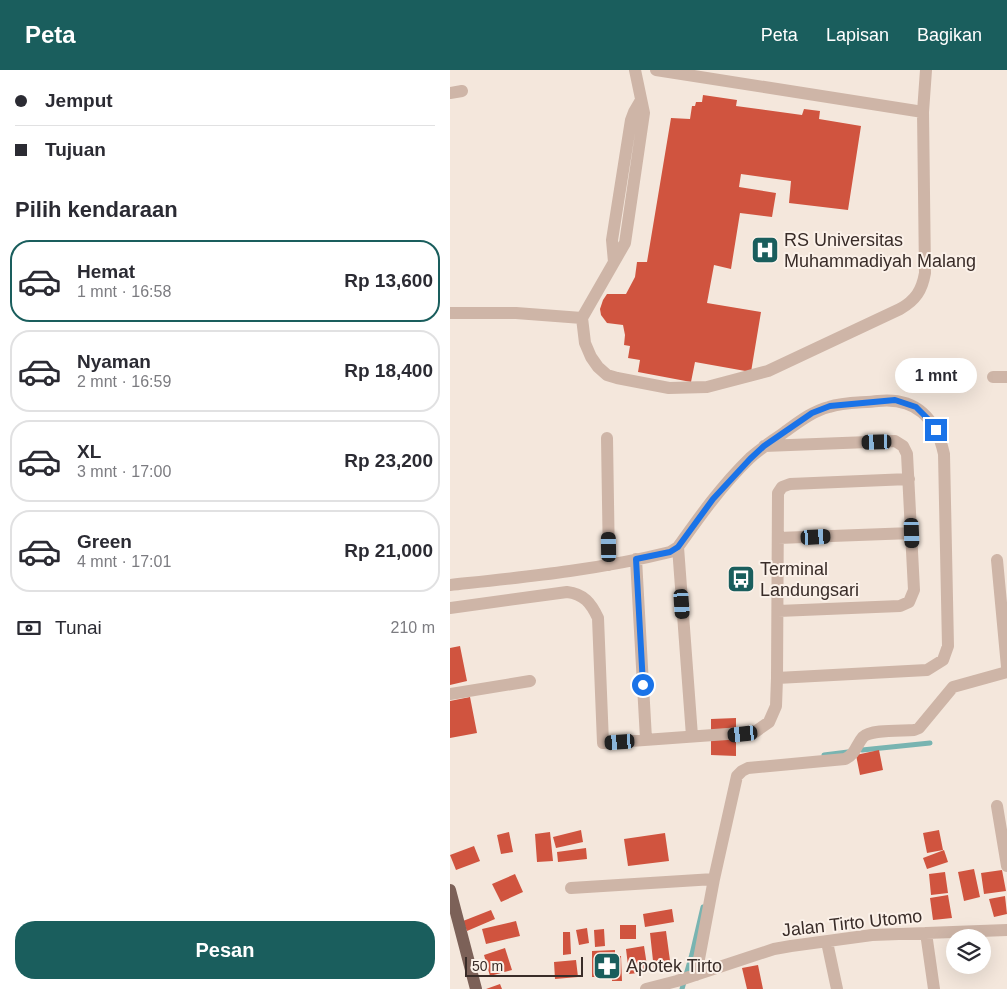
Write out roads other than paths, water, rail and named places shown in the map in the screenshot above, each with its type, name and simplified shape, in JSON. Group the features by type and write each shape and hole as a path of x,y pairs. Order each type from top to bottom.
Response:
{"main road":[{"path":"450,890 476,989"}],"street":[{"path":"635,70 641,100 634,112 628,139 612,240 614,262 582,318 585,343 591,357 607,375 669,388 707,387 768,372 909,304 921,291 925,272 923,112 926,70"},
{"path":"656,70 923,112"},
{"path":"450,313 516,313 582,318"},
{"path":"993,377 1007,377"},
{"path":"450,585 560,573 670,552 678,547 713,499 750,459 764,446 812,413 830,406 895,400 916,407 930,421 941,439 944,454 948,646 943,660 926,670 777,678"},
{"path":"607,438 609,565"},
{"path":"764,446 895,441 903,446 906,454 909,479 913,597 906,604 900,606 778,611"},
{"path":"450,608 567,592 583,596 589,601 598,618 603,743 755,732 769,722 776,706 778,493 782,487 790,484 909,479"},
{"path":"778,538 912,533"},
{"path":"678,547 692,736"},
{"path":"636,559 646,740"},
{"path":"997,560 1007,667"},
{"path":"687,978 708,879 737,776 742,771 748,768 845,759 855,751 861,739 871,732 914,730 919,728 953,687 1007,672"},
{"path":"450,694 530,681"},
{"path":"997,806 1007,866"},
{"path":"571,888 708,879"},
{"name":"Jalan Tirto Utomo","path":"646,989 687,978 774,949 872,935 1007,930"},
{"path":"926,933 934,989"},
{"path":"827,942 837,989"}],"waterway":[{"path":"862,750 930,743"},
{"path":"824,755 848,752"},
{"path":"682,989 703,907"}],"place":[{"name":"RS Universitas Muhammadiyah Malang","path":"765,250"},
{"name":"Terminal Landungsari","path":"741,579"},
{"name":"Apotek Tirto","path":"607,966"}]}
